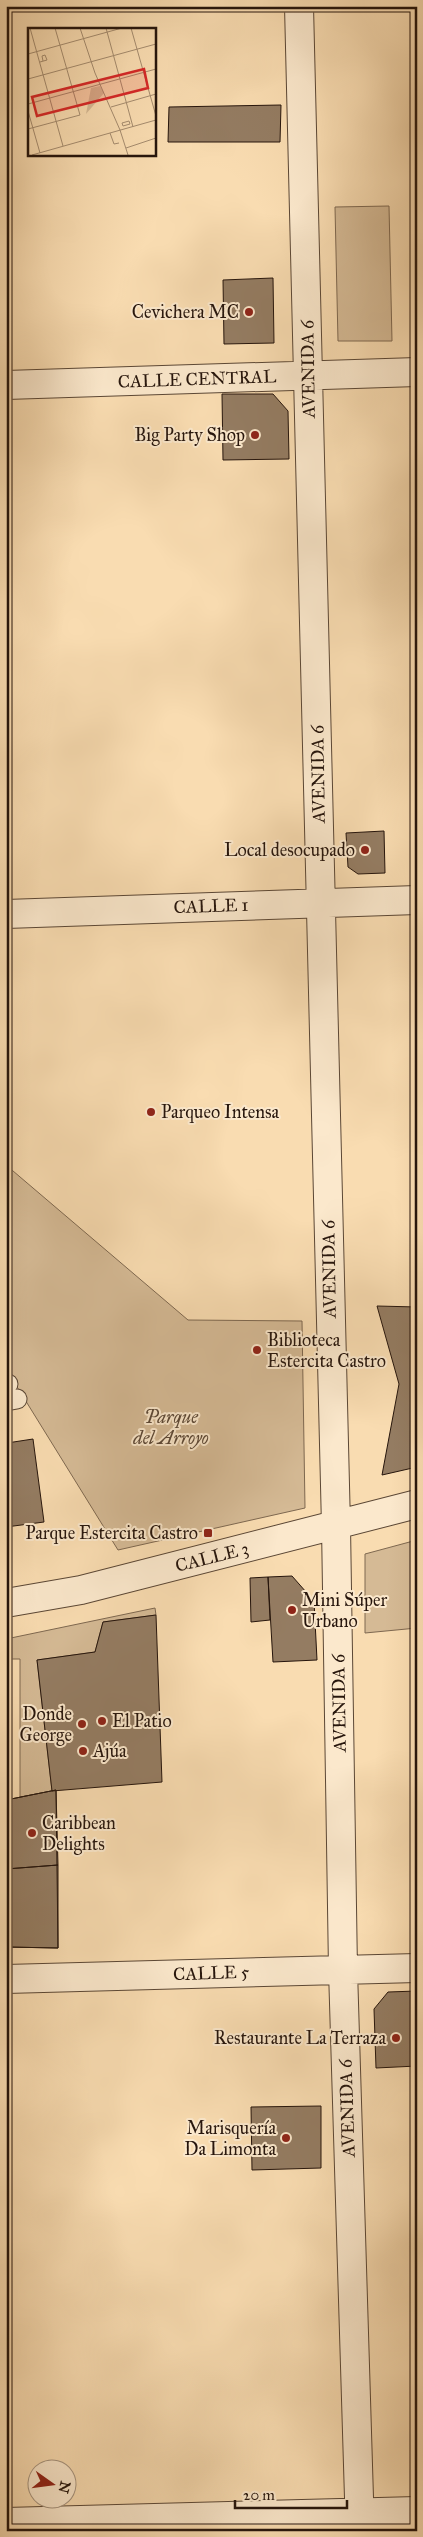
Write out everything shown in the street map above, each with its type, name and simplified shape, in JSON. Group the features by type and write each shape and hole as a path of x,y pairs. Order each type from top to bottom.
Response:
{"street":[{"name":"AVENIDA 6","path":"299,6 336,1526 343,1970 360,2521"},
{"name":"CALLE CENTRAL","path":"6,385 417,372"},
{"name":"CALLE 1","path":"6,914 417,900"},
{"name":"CALLE 3","path":"6,1603 81,1590 417,1504"},
{"name":"CALLE 5","path":"6,1979 417,1968"},
{"path":"6,2522 360,2521 417,2511"}],"green space":[{"path":"389,206 392,341 338,341 335,207"},
{"name":"Parque del Arroyo","path":"6,1165 188,1320 302,1321 305,1508 118,1550 6,1369"},
{"path":"417,1540 417,1628 365,1633 365,1554"},
{"path":"155,1608 156,1615 103,1622 95,1652 37,1660 52,1791 20,1797 20,1659 6,1659 6,1639"}],"building":[{"path":"281,105 280,142 168,142 169,107"},
{"path":"273,278 274,343 224,344 223,280"},
{"name":"Big Party Shop","path":"222,394 273,394 288,411 289,459 223,460"},
{"name":"Local desocupado","path":"384,831 385,873 358,874 348,867 346,833"},
{"path":"377,1306 417,1307 417,1467 382,1475 399,1384"},
{"path":"6,1436 7,1443 33,1439 44,1522 6,1527"},
{"name":"Mini Súper Urbano","path":"292,1576 314,1601 317,1660 273,1662 268,1577"},
{"path":"268,1577 270,1620 251,1622 250,1578"},
{"name":"El Patio","path":"156,1615 162,1782 52,1791 37,1660 95,1652 103,1622"},
{"path":"56,1790 58,1948 6,1947 6,1800"},
{"name":"Caribbean Delights","path":"56,1790 58,1865 6,1869 6,1800"},
{"path":"58,1865 58,1948 6,1947 6,1869"},
{"name":"Restaurante La Terraza","path":"417,1991 417,2066 376,2068 374,2009 388,1992"},
{"name":"Marisquería Da Limonta","path":"321,2106 321,2168 252,2170 251,2107"}],"place":[{"name":"Cevichera MC","path":"249,312"},
{"name":"Big Party Shop","path":"255,435"},
{"name":"Local desocupado","path":"365,850"},
{"name":"Parqueo Intensa","path":"151,1112"},
{"name":"Biblioteca Estercita Castro","path":"257,1350"},
{"name":"Parque Estercita Castro","path":"208,1533"},
{"name":"Mini Súper Urbano","path":"292,1610"},
{"name":"El Patio","path":"102,1721"},
{"name":"Donde George","path":"82,1724"},
{"name":"Ajúa","path":"83,1751"},
{"name":"Caribbean Delights","path":"32,1833"},
{"name":"Restaurante La Terraza","path":"396,2038"},
{"name":"Marisquería Da Limonta","path":"286,2138"}]}
